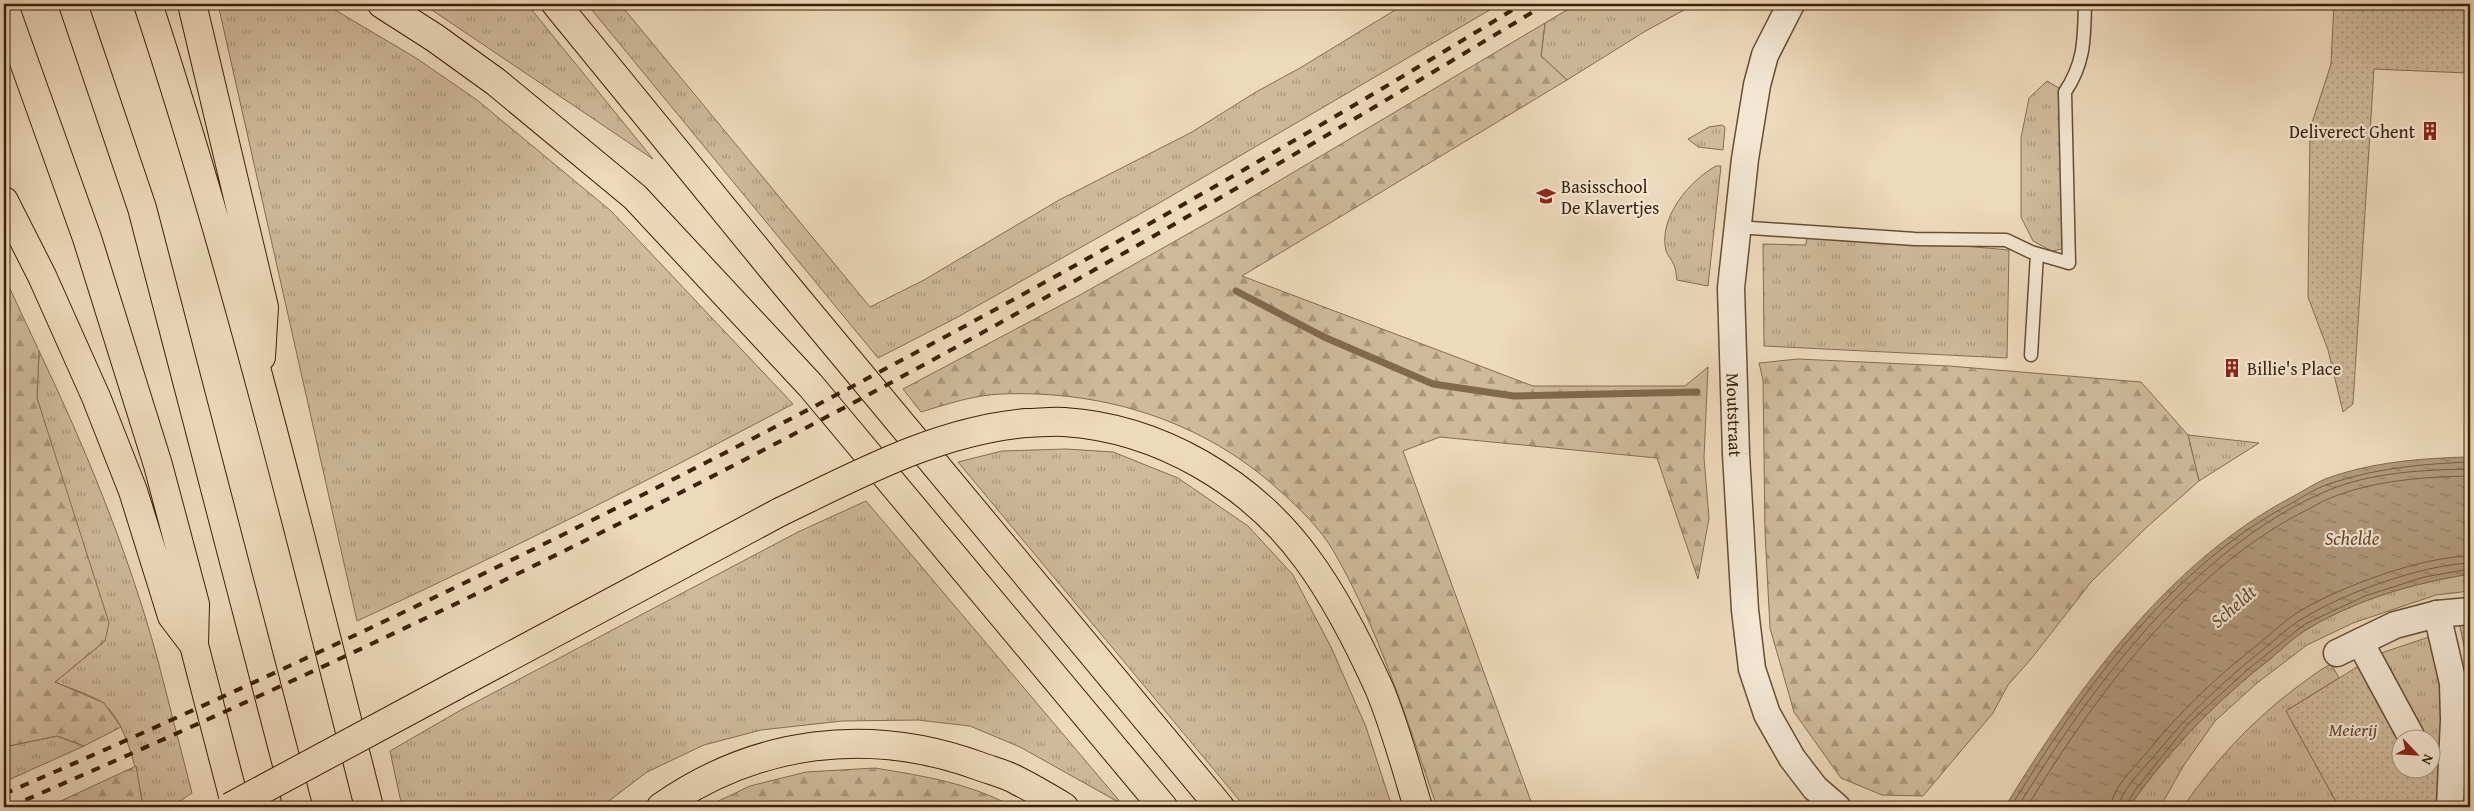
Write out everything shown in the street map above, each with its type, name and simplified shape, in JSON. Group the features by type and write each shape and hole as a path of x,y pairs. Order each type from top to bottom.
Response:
{"highway":[{"path":"73,4 142,208 298,807"},
{"path":"148,4 193,144 259,376 369,807"},
{"path":"192,4 264,307 259,376"},
{"path":"382,4 435,38 496,82 635,198 811,386 1163,807"},
{"path":"556,4 780,278 1220,807"},
{"path":"4,6 87,238 158,466 194,604 194,645 236,807"},
{"path":"4,201 42,276 96,397 133,491 172,616 194,645"},
{"path":"230,807 780,512 912,450 977,432 1026,424 1063,422 1108,428 1140,437 1180,454 1225,479 1276,523 1307,558 1333,598 1354,637 1379,689 1418,807"},
{"path":"661,807 683,792 736,765 790,749 858,742 905,746 955,757 1017,780 1064,807"}],"street":[{"name":"Moutstraat","path":"1791,4 1765,55 1757,85 1737,227 1731,288 1736,444 1745,610 1752,669 1766,714 1792,758 1814,788 1837,807"},
{"path":"2405,728 2349,648 2395,625 2438,614 2470,611"},
{"path":"2438,614 2453,683 2442,772 2450,807"}],"lane":[{"path":"1737,227 1915,239 2006,240 2037,254 2069,263 2065,92 2076,75 2084,50 2086,4"},
{"path":"2031,355 2037,254"}],"green space":[{"path":"218,4 325,4 416,58 477,100 611,211 793,404 576,516 357,621"},
{"path":"423,4 527,4 653,159"},
{"path":"587,4 620,4 870,307 924,280 1059,200 1192,132 1405,4 1500,4 1154,206 956,318 878,358"},
{"path":"1577,4 1695,4 1644,32 1567,80 1541,56 1545,23"},
{"path":"2334,4 2470,4 2467,73 2374,69 2353,404 2343,412 2328,350 2308,297 2310,129 2331,64"},
{"path":"1545,23 1541,56 1567,80 1242,276 1533,386 1685,386 1708,367 1704,458 1709,518 1698,579 1657,458 1440,437 1403,451 1533,807 1437,807 1392,677 1365,614 1334,552 1323,535 1302,511 1249,466 1218,445 1185,428 1114,404 1040,394 1002,394 971,398 921,412 903,389 1080,295 1230,210"},
{"path":"2047,81 2059,88 2064,242 2062,249 2052,251 2033,241 2021,217 2021,138 2029,98"},
{"path":"1722,125 1725,127 1723,150 1698,147 1688,139 1709,127"},
{"path":"1716,166 1721,166 1708,286 1677,280 1675,267 1666,251 1665,238 1671,214 1686,191"},
{"path":"1807,232 2009,250 2007,358 1764,346 1763,244 1806,245"},
{"path":"4,276 39,351 37,398 109,623 105,641 55,682 104,703 121,727 84,746 57,736 4,747"},
{"path":"39,351 105,501 146,618 192,793 171,807 143,807 135,767 126,738 120,725 104,704 88,695 55,682 105,641 37,398"},
{"path":"1798,359 1949,366 2141,382 2188,435 2199,481 2147,527 2091,582 2031,659 2008,685 1993,713 1923,796 1882,795 1841,778 1794,712 1770,628 1765,532 1763,380 1759,363"},
{"path":"2188,435 2259,443 2199,481"},
{"path":"1066,449 1113,452 1178,478 1248,526 1293,575 1331,647 1366,727 1392,807 1245,807 958,462 1002,451"},
{"path":"866,501 1122,804 1020,747 970,726 918,720 842,721 761,730 704,745 647,772 601,807 402,807 390,751 459,711 798,532"},
{"path":"2470,574 2470,591 2436,595 2353,623 2307,645 2257,683 2215,721 2184,765 2160,807 2129,807 2160,766 2194,728 2230,693 2304,631 2347,609 2407,587"},
{"path":"2470,620 2470,677 2459,621"},
{"path":"2432,636 2441,677 2445,710 2442,740 2442,728 2419,728 2378,654"},
{"name":"Meierij","path":"2378,654 2399,728 2392,728 2392,778 2442,778 2442,772 2460,807 2339,807 2286,711"},
{"path":"2331,664 2339,678 2286,711 2339,807 2183,807 2207,774 2247,730 2293,690"},
{"path":"57,736 84,746 4,782 4,747"},
{"path":"136,766 143,807 48,807"},
{"path":"875,768 963,786 1013,807 706,807 750,786 806,772"}],"water":[{"name":"Schelde","path":"2470,457 2470,574 2407,587 2347,609 2304,631 2230,693 2194,728 2160,766 2129,807 2005,807 2062,718 2129,632 2165,593 2205,556 2247,524 2317,483 2342,473 2397,462"}],"waterway":[{"path":"1236,291 1324,337 1433,384 1514,396 1697,392"}],"railway":[{"path":"4,794 200,707 394,617 586,523 777,426 966,326 1153,222 1522,4"},
{"path":"9,807 329,664 539,563 748,458 1027,308 1288,158 1546,4"}],"place":[{"name":"Deliverect Ghent","path":"2430,131"},
{"name":"Basisschool De Klavertjes","path":"1546,196"},
{"name":"Billie's Place","path":"2232,368"}],"water label":[{"name":"Scheldt","path":"2233,606"}]}
